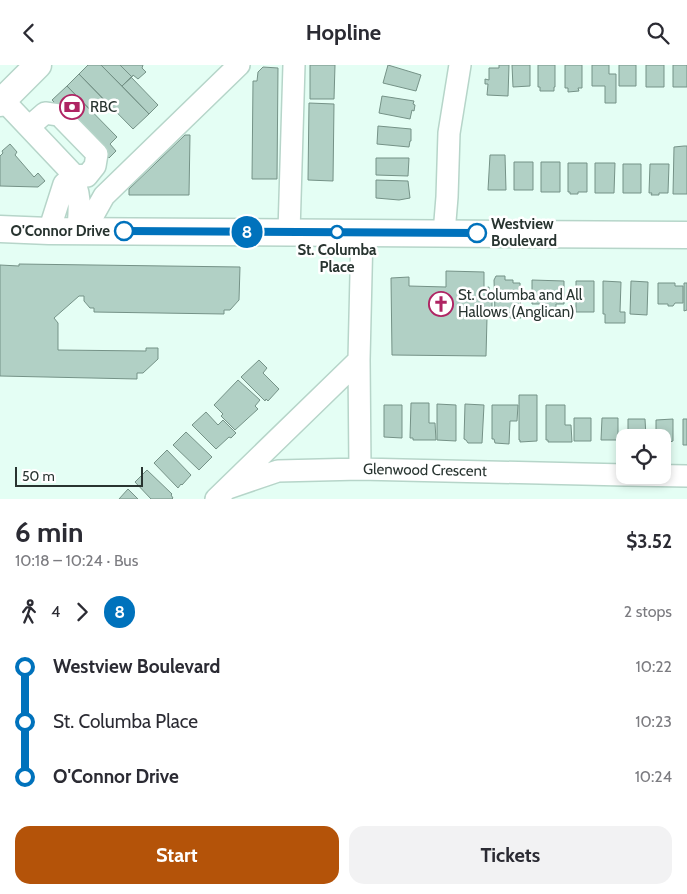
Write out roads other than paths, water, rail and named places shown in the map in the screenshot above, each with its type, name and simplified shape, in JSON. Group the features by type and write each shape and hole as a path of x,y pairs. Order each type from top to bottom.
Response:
{"main road":[{"path":"2,101 38,65"},
{"path":"6,227 49,231 362,231 687,235"}],"street":[{"path":"81,230 104,196 239,65"},
{"path":"289,232 294,65"},
{"path":"444,233 449,133 460,65"},
{"path":"2,101 30,126 73,177 79,197 81,230"},
{"path":"30,126 46,113 59,115 97,154 95,166 87,175 73,177 64,184 49,231"},
{"path":"360,469 359,359 362,231"},
{"name":"Glenwood Crescent","path":"222,493 359,359"},
{"name":"Glenwood Crescent","path":"222,493 278,471 360,469 616,475"},
{"name":"Glenwood Crescent","path":"671,476 687,476"}],"place":[{"name":"RBC","path":"72,107"},
{"name":"O'Connor Drive","path":"124,231"},
{"name":"St. Columba Place","path":"337,232"},
{"name":"Westview Boulevard","path":"477,233"},
{"name":"St. Columba and All Hallows (Anglican)","path":"441,304"}]}
